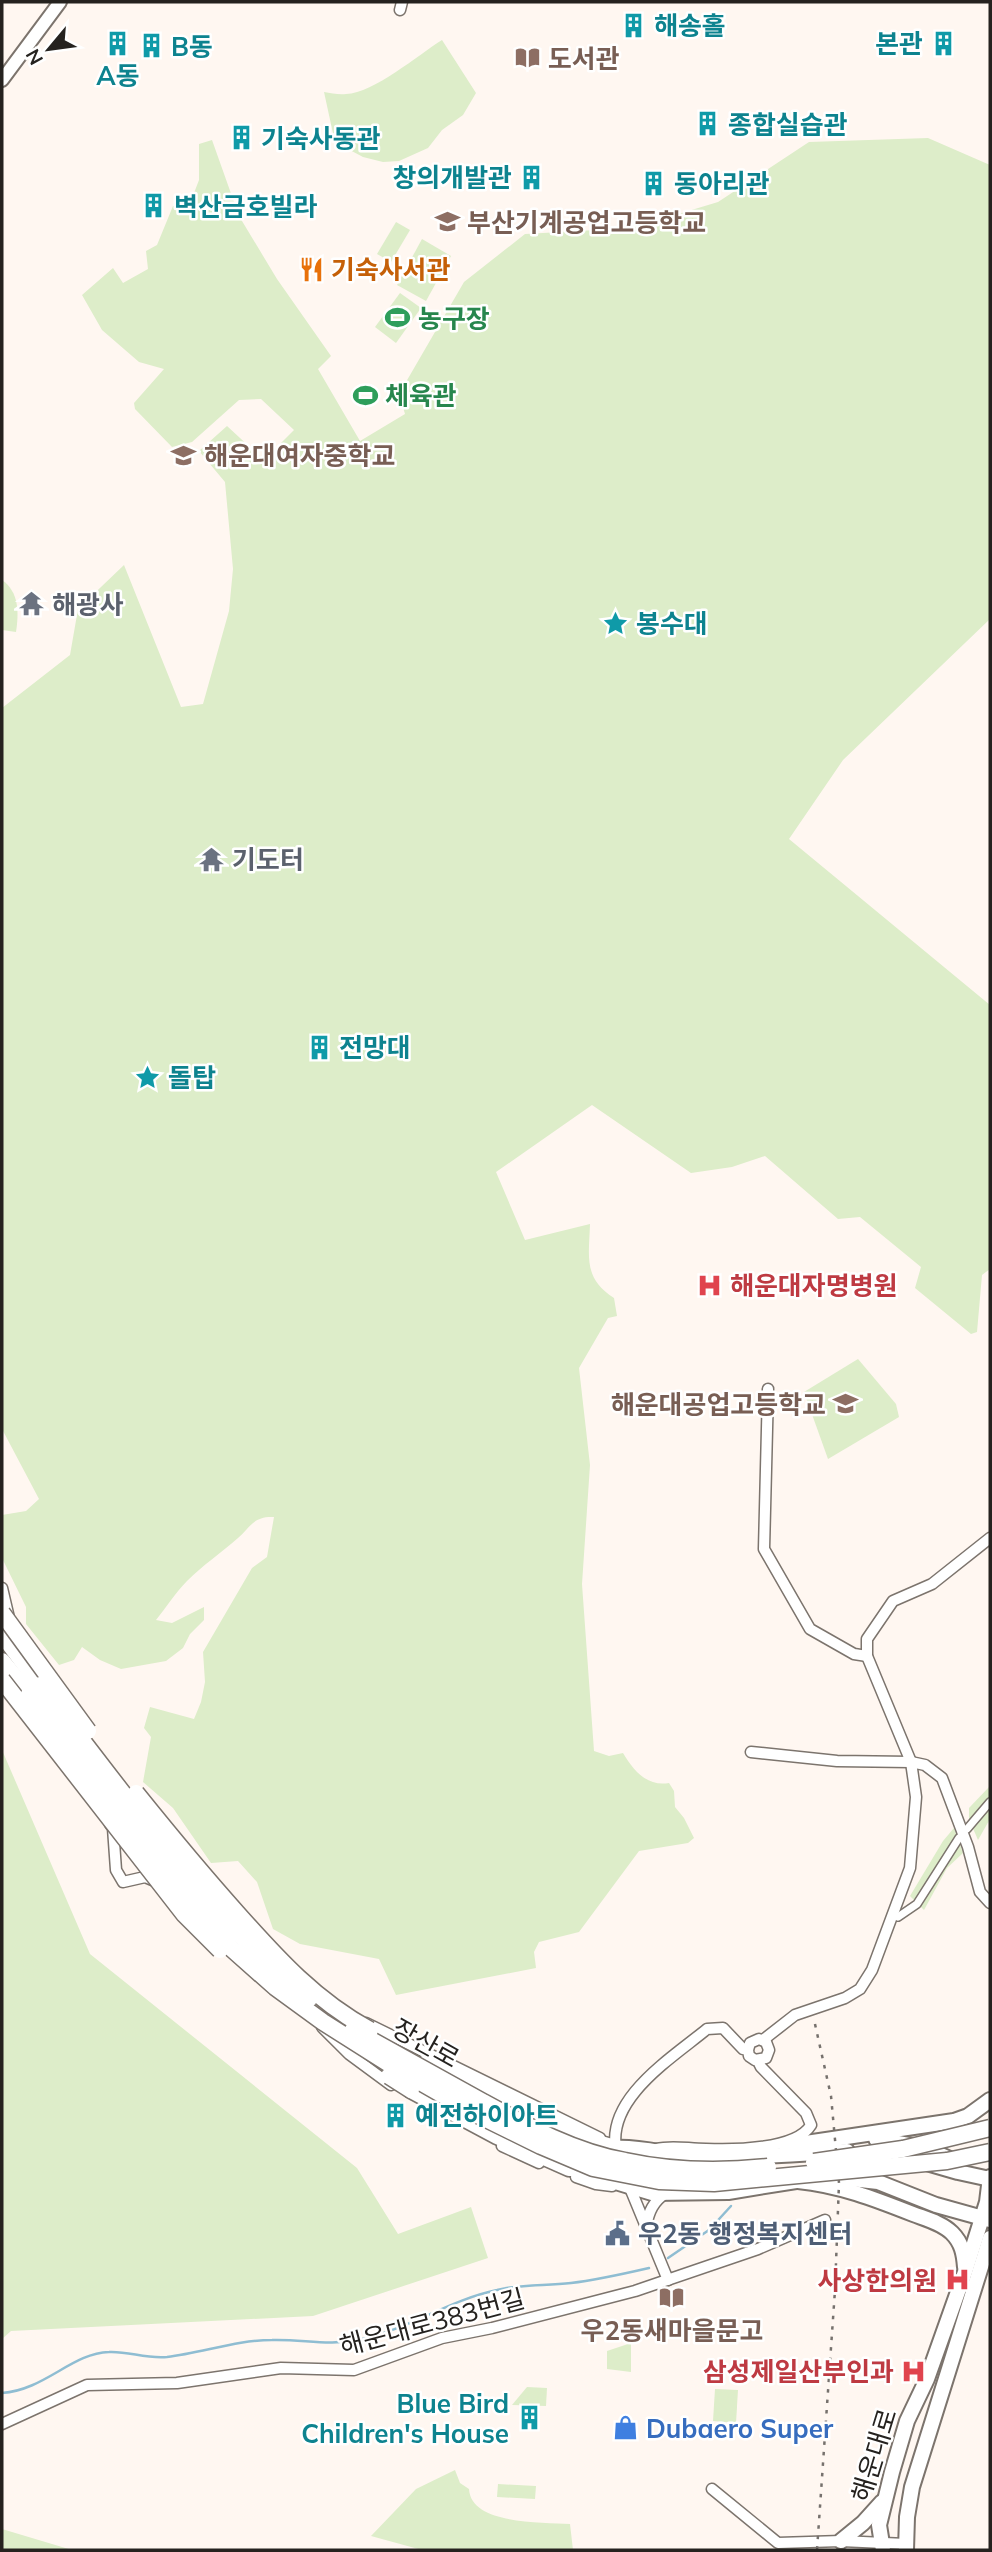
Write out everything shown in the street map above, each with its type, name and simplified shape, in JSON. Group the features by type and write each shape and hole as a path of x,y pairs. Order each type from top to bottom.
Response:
{"highway":[{"path":"2,1613 112,1763 199,1870 281,1963 312,1992 358,2024 427,2062 558,2129 615,2148"},
{"name":"장산로","path":"2,1634 109,1776 213,1906 282,1978 352,2029 549,2136 589,2152 623,2161 697,2170 756,2168 853,2158 990,2128"},
{"name":"장산로","path":"2,1661 232,1950 275,1987 323,2022 478,2115 593,2168 659,2181 714,2183 888,2166"},
{"path":"2,1680 184,1914 234,1965 311,2025 411,2090 497,2136 569,2168"},
{"path":"888,2166 990,2141"},
{"path":"888,2166 947,2161 990,2152"}],"main road":[{"path":"741,2156 806,2143 954,2121 968,2116 990,2100"},
{"path":"854,2137 901,2142 925,2148 986,2177"},
{"path":"615,2148 699,2158 768,2157 848,2151 888,2152 986,2177"},
{"path":"569,2168 652,2193 740,2191 825,2177 850,2178 878,2182 936,2205 986,2218"},
{"name":"해운대로","path":"883,2547 879,2525 885,2498 907,2421 927,2379 986,2218 986,2177"},
{"path":"798,2181 827,2184 857,2192 937,2223 950,2231 960,2243 965,2272"},
{"name":"해운대로","path":"906,2547 912,2487 990,2238"},
{"path":"972,2294 990,2279"},
{"path":"841,2541 863,2523 885,2498"}],"street":[{"path":"2,80 60,2"},
{"path":"768,1389 764,1549 810,1629 854,1654 867,1656"},
{"path":"747,2050 752,2041 763,2040 795,2015 855,1993 866,1982 872,1970 910,1868 916,1797 911,1762 867,1656 867,1639 893,1601 932,1584 990,1538"},
{"path":"2,1588 13,1635 94,1748 151,1820 256,1943 313,1998 595,2135 615,2148"},
{"path":"2,1672 76,1763 113,1828 116,1870 123,1882 145,1877 172,1889 238,1963 304,2011 349,2053 406,2096 520,2155 596,2184 630,2187"},
{"path":"76,1763 94,1748"},
{"path":"751,1752 837,1761 911,1762 925,1765 942,1778 980,1892 990,1903"},
{"path":"967,1829 990,1802"},
{"path":"898,1917 917,1904 959,1838"},
{"path":"304,2011 313,1998"},
{"path":"648,2150 670,2146 703,2150 771,2145 808,2130 811,2125 806,2113 723,2028 707,2029 634,2090 622,2109 614,2133 615,2148 668,2280"},
{"path":"758,2061 766,2058 779,2028"},
{"path":"763,2040 769,2050"},
{"path":"646,2226 649,2211 656,2200 666,2193"},
{"name":"해운대로383번길","path":"2,2424 87,2385 177,2382 281,2368 354,2370 442,2338 596,2302 668,2280 758,2249 825,2220"},
{"path":"712,2489 778,2543 841,2541 883,2547 906,2547"}],"green space":[{"path":"442,40 476,93 463,115 442,130 428,148 399,161 383,162 363,157 334,138 324,92 346,94 369,87"},
{"path":"928,138 990,165 990,619 843,760 789,839 990,1005 990,1269 982,1275 977,1332 971,1334 915,1288 921,1267 860,1217 838,1219 765,1156 732,1167 691,1173 592,1105 496,1172 525,1240 590,1224 590,1266 597,1283 614,1298 617,1316 608,1318 579,1368 590,1465 582,1584 594,1751 609,1756 623,1753 636,1771 647,1780 669,1783 674,1791 675,1807 694,1838 688,1843 639,1851 579,1932 539,1942 534,1952 536,1968 396,1995 379,1959 300,1944 273,1929 257,1882 238,1861 211,1863 173,1808 143,1782 151,1737 144,1728 150,1707 194,1719 205,1682 203,1652 252,1568 267,1557 274,1517 257,1520 199,1570 156,1620 172,1623 204,1607 204,1620 190,1634 183,1648 166,1661 121,1669 100,1660 82,1647 74,1660 59,1665 26,1624 26,1607 2,1558 2,1515 26,1511 39,1499 2,1429 2,708 70,655 78,609 124,565 181,707 203,704 229,611 233,569 225,482 199,451 227,426 264,460 294,430 261,399 239,400 192,442 172,447 135,409 134,403 164,369 139,362 102,330 82,295 113,268 123,283 148,269 146,251 157,245 173,206 189,206 199,180 199,144 212,140 239,216 277,279 331,356 318,369 360,441 405,414 399,394 464,282 525,234 632,228 718,202 809,142"},
{"path":"396,222 410,230 391,262 377,254"},
{"path":"422,239 451,256 426,301 397,285"},
{"name":"농구장","path":"400,293 421,308 396,343 375,327"},
{"path":"2,580 15,596 16,632 2,630"},
{"path":"858,1359 896,1404 899,1417 828,1459 804,1392"},
{"path":"2,1750 90,1954 357,2168 398,2234 471,2207 488,2258 313,2316 11,2331 2,2339"},
{"path":"990,1786 990,1819 978,1840 969,1819 969,1808"},
{"path":"954,1828 963,1853 947,1868 924,1910 910,1896 943,1841"},
{"path":"631,2343 631,2372 607,2369 607,2351"},
{"path":"527,2387 547,2388 546,2406 512,2405"},
{"path":"715,2389 738,2390 736,2423 713,2421"},
{"path":"455,2470 460,2483 469,2489 473,2501 494,2515 526,2522 570,2524 573,2550 422,2550 371,2536 416,2489"},
{"path":"498,2484 536,2486 535,2499 497,2497"},
{"path":"2,2529 72,2550 2,2550"}],"waterway":[{"path":"668,2258 709,2230 731,2206"},
{"path":"2,2393 32,2385 96,2354 116,2352 167,2357 259,2341 327,2343 362,2339 396,2329 462,2300 497,2290 581,2282 649,2268"}],"railway":[{"path":"815,2024 831,2096 839,2183 835,2290 817,2550"}],"place":[{"name":"해송홀","path":"634,25"},
{"name":"A동","path":"118,43"},
{"name":"본관","path":"943,43"},
{"name":"B동","path":"151,46"},
{"name":"도서관","path":"528,58"},
{"name":"종합실습관","path":"708,124"},
{"name":"기숙사동관","path":"241,138"},
{"name":"창의개발관","path":"532,177"},
{"name":"동아리관","path":"654,183"},
{"name":"벽산금호빌라","path":"154,206"},
{"name":"부산기계공업고등학교","path":"447,222"},
{"name":"기숙사서관","path":"311,269"},
{"name":"농구장","path":"398,318"},
{"name":"체육관","path":"365,395"},
{"name":"해운대여자중학교","path":"184,455"},
{"name":"해광사","path":"32,604"},
{"name":"봉수대","path":"616,623"},
{"name":"기도터","path":"212,859"},
{"name":"전망대","path":"319,1047"},
{"name":"돌탑","path":"148,1077"},
{"name":"해운대자명병원","path":"710,1285"},
{"name":"해운대공업고등학교","path":"846,1404"},
{"name":"예전하이아트","path":"395,2115"},
{"name":"우2동 행정복지센터","path":"618,2233"},
{"name":"사상한의원","path":"957,2280"},
{"name":"우2동새마을문고","path":"672,2298"},
{"name":"삼성제일산부인과","path":"914,2371"},
{"name":"Blue Bird Children's House","path":"529,2418"},
{"name":"Dubaero Super","path":"626,2428"}]}
